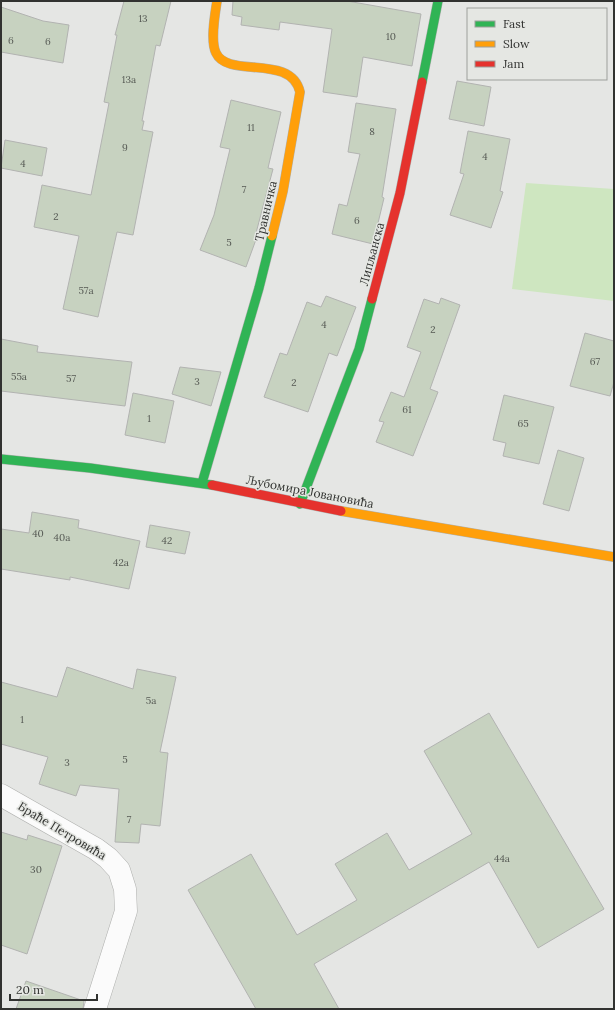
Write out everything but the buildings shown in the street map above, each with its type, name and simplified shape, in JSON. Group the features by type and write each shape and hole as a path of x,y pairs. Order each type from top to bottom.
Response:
{"street":[{"name":"Травничка","path":"202,482 259,288 283,191 301,97 298,82 293,76 284,72 224,62 216,54 214,48 214,27 217,1"},
{"name":"Липљанска","path":"300,504 359,349 400,194 438,1"},
{"name":"Љубомира Јовановића","path":"1,459 202,482 300,504 614,557"},
{"name":"Браће Петровића","path":"1,795 96,849 108,858 119,870 124,889 126,911 95,1009"}],"green space":[{"path":"526,183 614,189 614,301 512,289"}],"traffic: fast":[{"path":"422,82 438,1"},
{"path":"202,483 259,288 272,236"},
{"path":"300,504 359,349 372,299"},
{"path":"1,459 90,468 212,485"}],"traffic: slow":[{"path":"217,1 213,42 216,53 223,61 233,65 273,69 285,73 294,80 300,92 283,191 272,236"},
{"path":"341,511 614,557"}],"traffic: jam":[{"path":"372,299 400,193 422,82"},
{"path":"212,485 341,511"}]}
